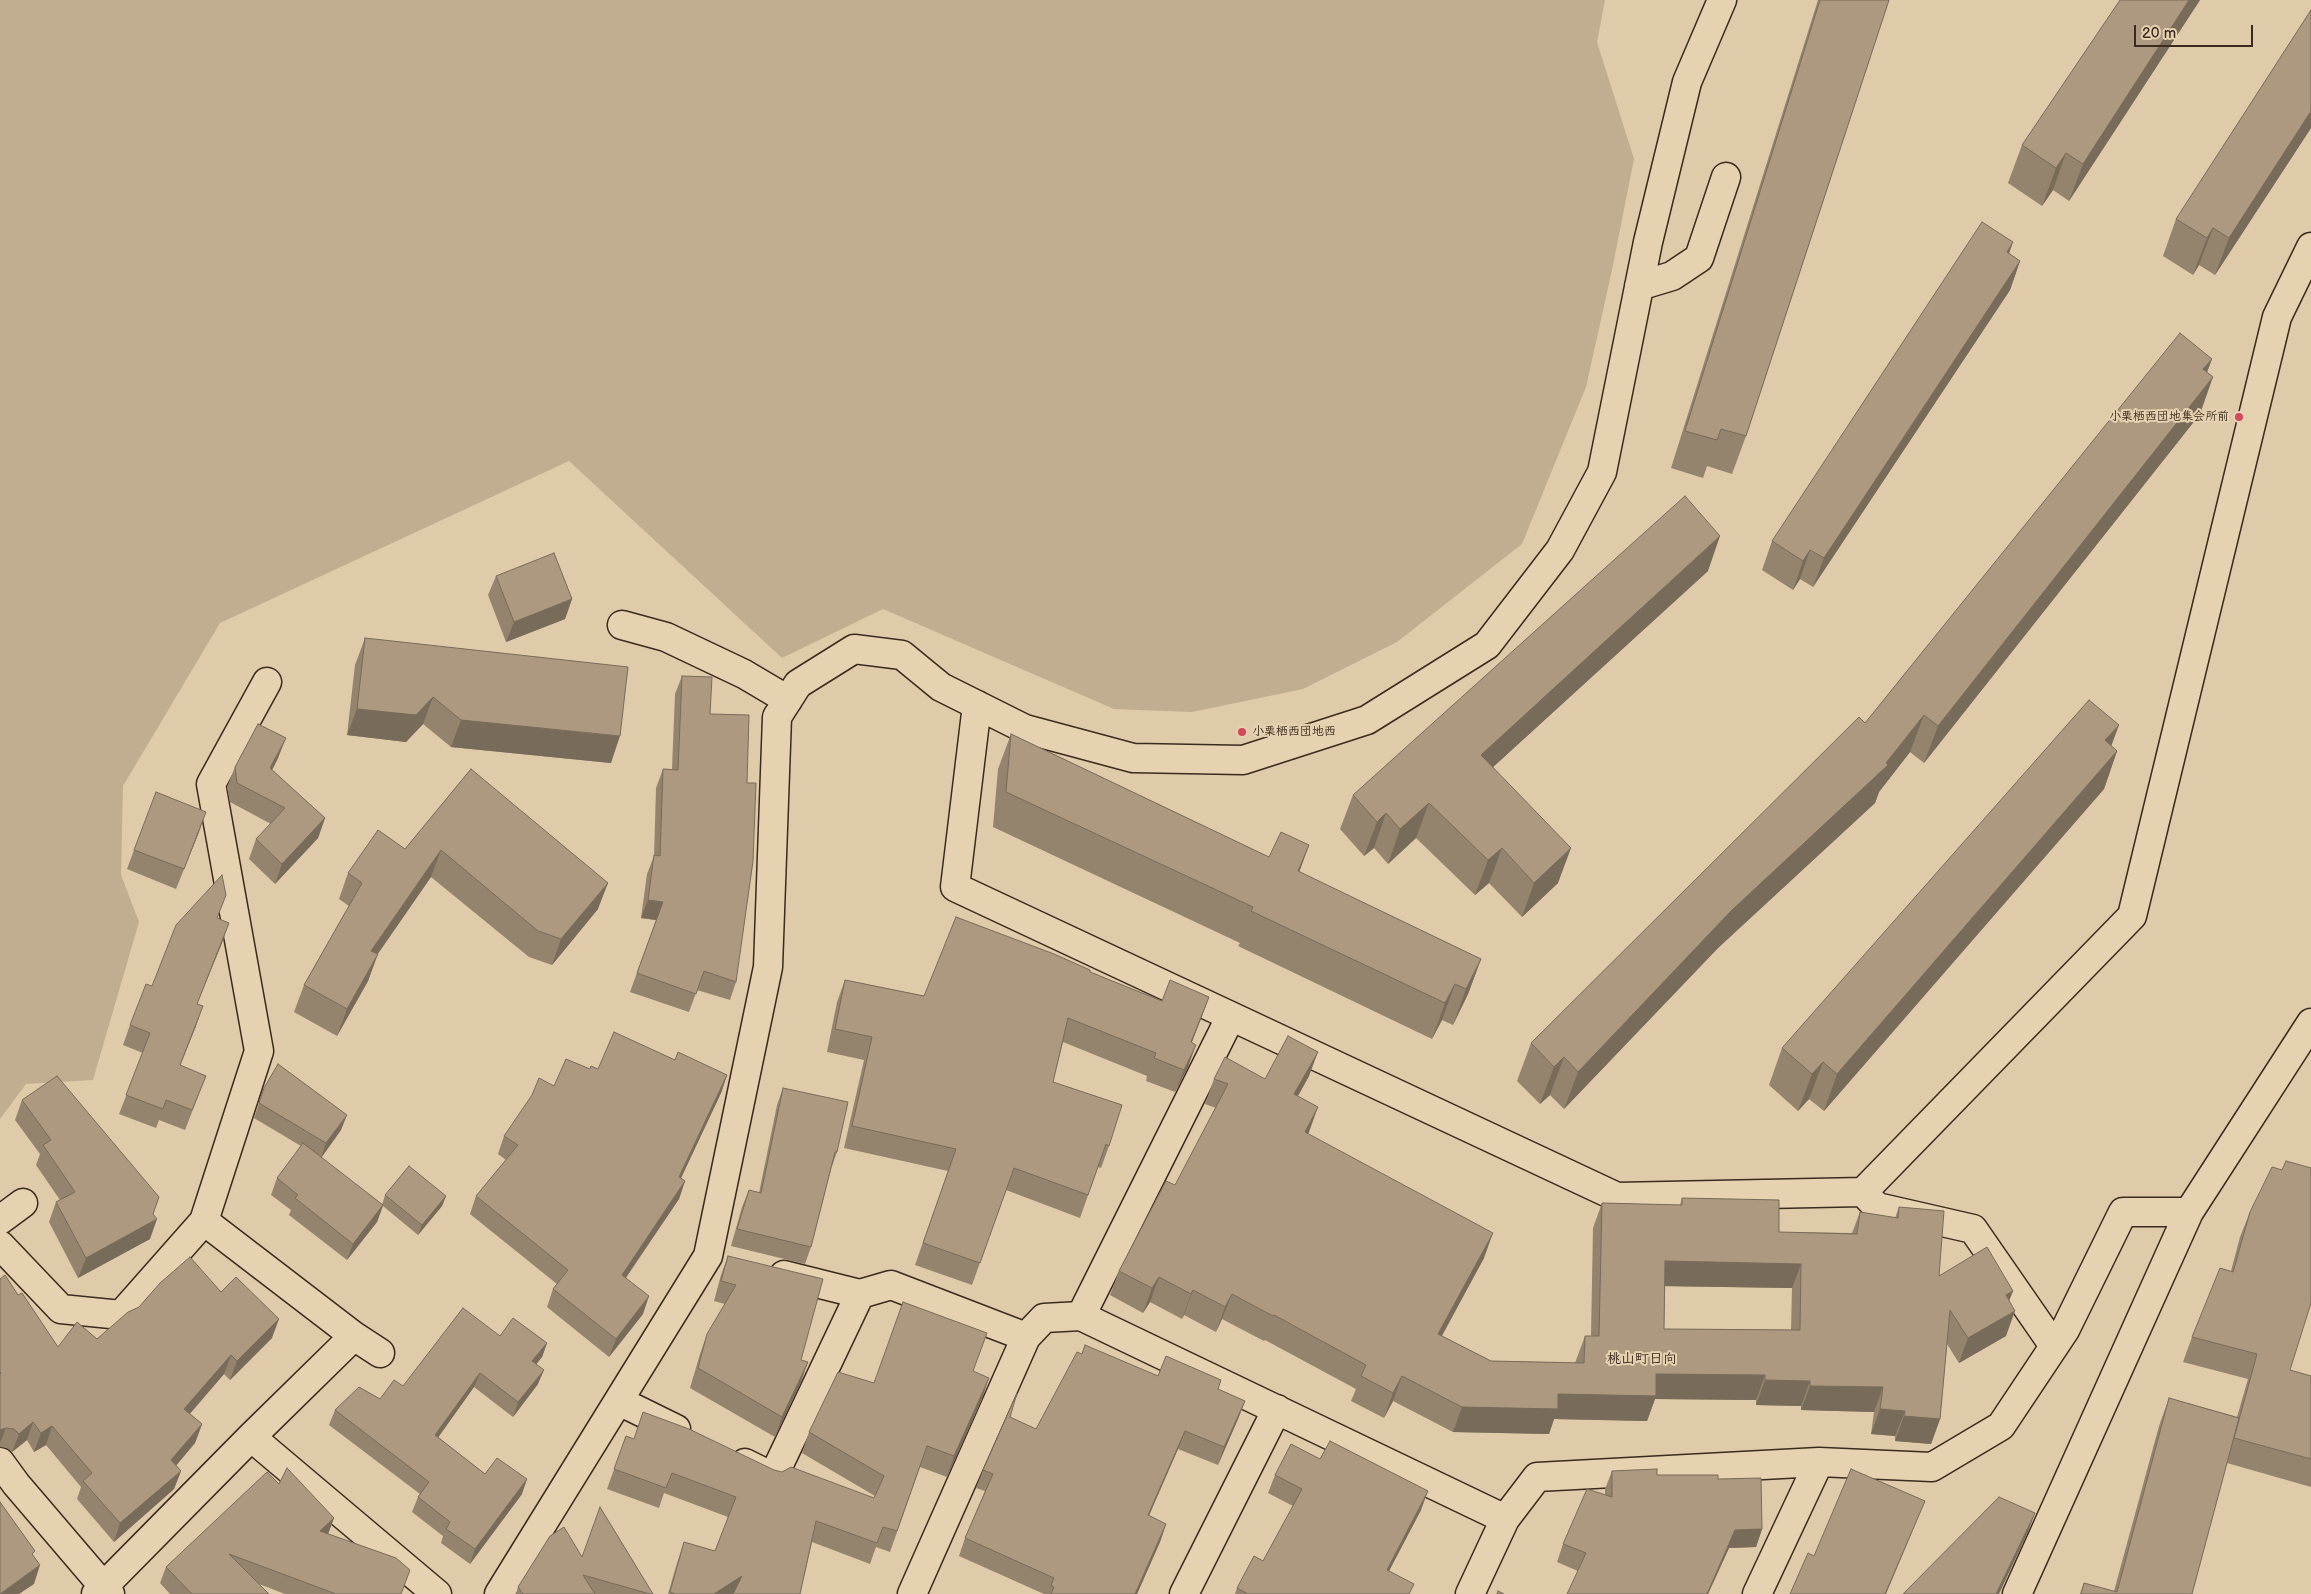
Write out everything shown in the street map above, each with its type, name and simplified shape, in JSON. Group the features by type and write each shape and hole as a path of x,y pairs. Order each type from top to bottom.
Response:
{"street":[{"path":"499,1594 708,1256 768,967 777,717 798,684 854,649 902,655 941,687 1026,729 1134,758 1243,760 1367,720 1487,645 1560,550 1602,472 1639,286 1687,82 1722,0"},
{"path":"1639,286 1672,276 1699,258 1726,177"},
{"path":"978,705 955,886 1617,1197 1863,1192 2132,916 2277,317 2311,247"},
{"path":"622,625 666,638 744,674 788,700"},
{"path":"0,1245 61,1309 121,1315 204,1221 259,1052 211,784 267,682"},
{"path":"1081,1316 1231,1016"},
{"path":"2017,1594 2189,1212 2311,1023"},
{"path":"1863,1192 1878,1207 1973,1228 2054,1346"},
{"path":"0,1220 24,1203"},
{"path":"1470,1594 1505,1519 1537,1477 1819,1462 1932,1467 2001,1426 2065,1330 2123,1212 2189,1212"},
{"path":"204,1221 354,1336 380,1353"},
{"path":"708,1256 860,1294 891,1285 1026,1337"},
{"path":"722,1452 773,1477 860,1294"},
{"path":"912,1594 1026,1337 1044,1318 1081,1316 1505,1519"},
{"path":"0,1462 8,1489 103,1591 251,1436 354,1336"},
{"path":"619,1401 696,1439"},
{"path":"1184,1594 1277,1409"},
{"path":"251,1436 437,1594"},
{"path":"1757,1594 1819,1462"}],"shaded area":[{"path":"0,0 1605,0 1597,42 1634,159 1586,387 1522,544 1397,642 1303,689 1192,712 1114,709 883,609 782,658 569,461 220,623 123,786 121,875 139,922 93,1080 26,1084 0,1119"}],"building":[{"path":"1820,0 1889,0 1746,436 1721,429 1717,440 1685,431"},
{"path":"2120,0 2189,0 2083,164 2066,153 2056,168 2022,145"},
{"path":"2311,10 2311,111 2229,238 2213,228 2207,238 2176,219"},
{"path":"1982,222 2013,242 2007,252 2020,261 1824,558 1810,550 1803,561 1772,541"},
{"path":"2180,333 2212,359 2203,369 2213,377 1938,726 1924,715 1886,763 1888,765 1731,911 1578,1072 1564,1057 1554,1067 1531,1043 1859,717 1865,723"},
{"path":"1685,496 1720,536 1481,755 1571,848 1534,883 1502,848 1488,860 1429,803 1400,829 1386,813 1377,822 1353,795"},
{"path":"554,553 572,599 514,622 496,576"},
{"path":"365,638 628,667 620,736 461,720 433,697 416,715 357,709"},
{"path":"682,676 712,677 710,714 749,715 747,783 756,783 753,861 736,982 704,971 696,994 637,973 663,902 648,900 654,855 660,856 663,769 678,770"},
{"path":"2089,700 2119,725 2105,740 2117,751 1837,1074 1823,1062 1812,1074 1782,1048"},
{"path":"258,724 286,738 270,768 325,818 282,864 256,839 285,808 237,783 235,767"},
{"path":"1011,734 1269,857 1281,832 1309,845 1298,871 1481,959 1466,989 1455,984 1445,1003 1251,911 1253,907 1006,792"},
{"path":"471,769 608,883 561,939 538,931 441,850 371,951 378,954 347,1009 304,985 362,883 348,873 378,830 405,849"},
{"path":"156,792 206,812 184,869 134,850"},
{"path":"222,875 226,895 217,918 229,923 197,1004 203,1006 180,1065 206,1076 192,1110 166,1100 163,1109 126,1095 150,1033 130,1025 146,984 152,986 176,925"},
{"path":"956,917 1054,954 1090,970 1090,972 1162,1001 1170,980 1209,997 1191,1042 1196,1045 1184,1070 1154,1058 1156,1053 1068,1018 1053,1082 1122,1105 1109,1146 1106,1144 1088,1195 1014,1168 980,1263 923,1243 956,1149 852,1126 872,1037 835,1029 845,980 924,996"},
{"path":"614,1032 675,1060 678,1052 727,1075 679,1177 685,1181 622,1275 649,1296 616,1339 553,1289 568,1270 476,1196 518,1145 504,1136 532,1095 539,1078 554,1086 566,1059 590,1069 591,1066 598,1069"},
{"path":"1288,1036 1318,1052 1294,1094 1318,1107 1305,1132 1493,1233 1438,1334 1491,1361 1584,1363 1585,1336 1599,1336 1602,1203 1682,1205 1682,1198 1779,1200 1779,1232 1857,1234 1860,1212 1898,1218 1899,1207 1944,1211 1939,1276 1987,1247 2013,1291 2006,1295 2015,1311 1968,1338 1950,1310 1940,1419 1904,1416 1905,1411 1880,1409 1883,1387 1810,1386 1810,1381 1765,1380 1765,1375 1656,1374 1656,1396 1558,1394 1558,1409 1462,1407 1402,1376 1393,1393 1361,1376 1366,1365 1232,1294 1225,1307 1193,1290 1191,1294 1159,1277 1152,1288 1119,1271 1166,1181 1175,1185 1228,1084 1214,1079 1225,1057 1265,1079","holes":["1665,1261 1801,1264 1800,1330 1664,1329"]},
{"path":"278,1064 347,1115 326,1143 259,1103 264,1088"},
{"path":"57,1076 159,1197 153,1214 157,1219 86,1258 56,1202 75,1192 43,1145 51,1140 22,1100"},
{"path":"783,1088 848,1102 837,1152 835,1152 811,1247 737,1229 749,1190 761,1193"},
{"path":"303,1143 383,1205 353,1244 295,1198 298,1195 277,1178"},
{"path":"2286,1161 2311,1168 2311,1303 2290,1370 2311,1376 2311,1459 2234,1438 2257,1354 2192,1337 2220,1268 2233,1272 2250,1212 2272,1167 2282,1170"},
{"path":"409,1166 446,1196 422,1225 385,1195"},
{"path":"728,1256 823,1279 801,1360 808,1362 782,1417 698,1368 707,1334 736,1285 721,1281"},
{"path":"190,1257 221,1292 236,1277 279,1319 237,1361 231,1355 184,1409 202,1424 171,1460 181,1471 120,1523 83,1481 92,1473 52,1426 41,1433 33,1422 19,1434 14,1429 6,1428 0,1430 0,1279 5,1275 18,1295 22,1293 58,1347 77,1322 97,1339 128,1312 139,1307 160,1283"},
{"path":"903,1302 987,1333 973,1371 989,1378 954,1456 927,1446 897,1531 883,1527 877,1543 816,1521 800,1594 733,1594 742,1576 714,1594 675,1594 670,1592 684,1542 715,1551 736,1497 672,1473 666,1488 614,1469 626,1436 634,1439 643,1412 689,1429 774,1470 782,1472 791,1467 874,1498 884,1476 809,1432 838,1372 874,1383"},
{"path":"463,1308 500,1336 513,1318 547,1343 532,1361 544,1370 518,1402 480,1373 435,1435 485,1474 497,1458 527,1479 475,1549 446,1529 450,1522 418,1497 429,1482 335,1410 359,1387 380,1399 394,1380 403,1386"},
{"path":"1085,1345 1158,1376 1166,1356 1221,1380 1218,1389 1245,1401 1224,1447 1185,1431 1148,1515 1166,1524 1135,1594 1051,1594 1054,1587 1051,1585 1054,1578 965,1538 993,1474 983,1470 1017,1393 1010,1417 1036,1429 1077,1352 1082,1354"},
{"path":"2169,1398 2239,1418 2192,1594 2081,1594 2084,1583 2117,1592"},
{"path":"1330,1441 1428,1491 1387,1570 1414,1584 1409,1594 1248,1594 1237,1588 1254,1556 1263,1561 1302,1489 1275,1475 1291,1444 1320,1459"},
{"path":"287,1468 334,1518 320,1531 396,1558 410,1570 401,1594 336,1594 229,1554 269,1594 192,1594 166,1567 267,1472 279,1484"},
{"path":"1657,1469 1657,1475 1718,1475 1718,1479 1761,1478 1762,1529 1735,1530 1707,1594 1567,1594 1586,1553 1563,1544 1587,1489 1612,1497 1612,1471"},
{"path":"1851,1469 1925,1501 1885,1594 1790,1594 1808,1553 1814,1556"},
{"path":"1999,1497 2035,1513 1996,1594 1903,1594"},
{"path":"0,1502 35,1551 32,1554 40,1565 0,1594"},
{"path":"600,1507 653,1594 583,1575 595,1594 523,1594 518,1587 550,1536 564,1527 582,1557"}],"place":[{"name":"小栗栖西団地集会所前","path":"2239,417"},
{"name":"小栗栖西団地西","path":"1242,732"}],"district":[{"name":"桃山町日向","path":"1642,1359"}]}
